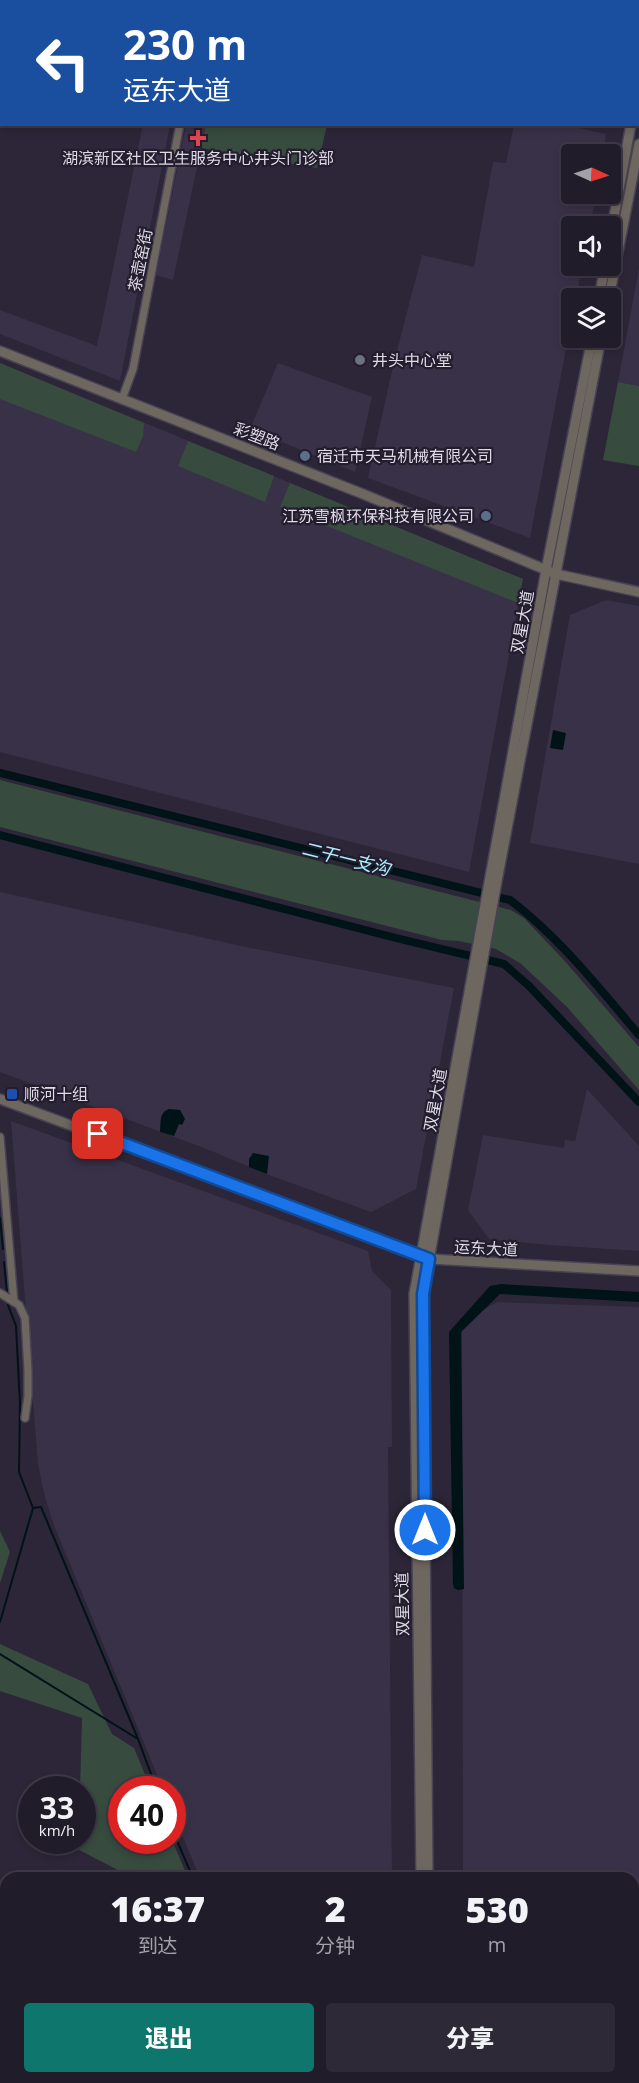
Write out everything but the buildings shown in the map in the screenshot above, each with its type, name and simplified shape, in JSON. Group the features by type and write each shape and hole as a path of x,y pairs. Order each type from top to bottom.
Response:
{"street":[{"name":"茶壶窑街","path":"122,399 133,369 180,126"},
{"path":"614,216 632,126"},
{"path":"611,288 639,144"},
{"name":"双星大道","path":"420,1872 414,1294 425,1258 590,348"},
{"name":"双星大道","path":"551,572 599,348"},
{"name":"彩塑路","path":"0,351 384,502 551,572 639,592"},
{"name":"运东大道","path":"0,1099 425,1258 639,1271"},
{"path":"0,1137 14,1302"},
{"name":"双星大道","path":"425,1258 423,1294 428,1872"},
{"path":"0,1293 19,1305 25,1318 28,1371 25,1418"}],"shaded area":[{"path":"143,126 170,126 120,381 0,334 0,310 97,346"},
{"path":"186,126 206,126 173,280 156,275"},
{"path":"514,126 570,126 606,134 604,144 561,144 561,204 594,204 592,216 561,216 561,276 580,276 578,288 561,288 561,348 566,348 530,538 368,478 395,358 422,255 474,267 493,162 506,163"},
{"path":"639,268 639,386 618,382"},
{"path":"0,363 523,579 469,872 0,752"},
{"path":"278,363 372,397 355,472 250,429"},
{"path":"606,600 639,606 639,864 530,843 570,615"},
{"path":"553,730 566,733 563,750 550,748"},
{"path":"0,892 241,946 454,988 416,1189 371,1212 0,1072"},
{"path":"587,1089 639,1146 639,1251 489,1239 468,1210 483,1135 564,1148 565,1140 575,1141"},
{"path":"169,1109 180,1110 185,1119 182,1125 179,1124 174,1136 160,1132 162,1115"},
{"path":"11,1121 368,1251 372,1271 391,1290 392,1447 388,1447 392,1872 198,1872 186,1844 186,1776 158,1776 53,1523 38,1464"},
{"path":"253,1153 269,1156 267,1174 249,1167 249,1159"},
{"path":"501,1284 639,1292 639,1302 500,1294 461,1332 464,1589 458,1590 453,1584 449,1332 490,1286"},
{"path":"497,1302 639,1307 639,1872 463,1872 462,1323"}],"green space":[{"path":"206,126 327,126 317,168 201,148"},
{"path":"0,363 144,423 143,436 136,452 0,399"},
{"path":"618,382 639,386 639,466 603,460"},
{"path":"188,441 274,476 265,502 178,466"},
{"path":"290,483 523,579 518,603 280,507"},
{"path":"0,780 511,910 524,918 563,959 639,1047 639,1090 567,1007 520,963 496,949 459,941 442,940 0,827"},
{"path":"0,1531 10,1552 0,1583"},
{"path":"0,1644 88,1684 112,1734 134,1748 146,1776 108,1776 108,1854 178,1854 185,1872 121,1872 87,1854 96,1854 96,1776 80,1776 82,1718 0,1691"}],"waterway":[{"name":"二干一支沟","path":"0,773 510,900 562,947 639,1035"},
{"path":"0,835 504,964 529,986 639,1102"},
{"path":"0,1218 3,1249"},
{"path":"4,1262 7,1292"},
{"path":"0,1622 33,1508 19,1472 20,1403 16,1326 8,1305"},
{"path":"33,1508 41,1507 138,1739"},
{"path":"0,1654 138,1739 152,1776"},
{"path":"183,1854 190,1872"}],"place":[{"name":"湖滨新区社区卫生服务中心井头门诊部","path":"198,138"},
{"name":"井头中心堂","path":"360,360"},
{"name":"宿迁市天马机械有限公司","path":"305,456"},
{"name":"江苏雪枫环保科技有限公司","path":"486,516"},
{"name":"顺河十组","path":"12,1094"}],"route":[{"path":"98,1134 429,1259 423,1294 425,1530"}]}
